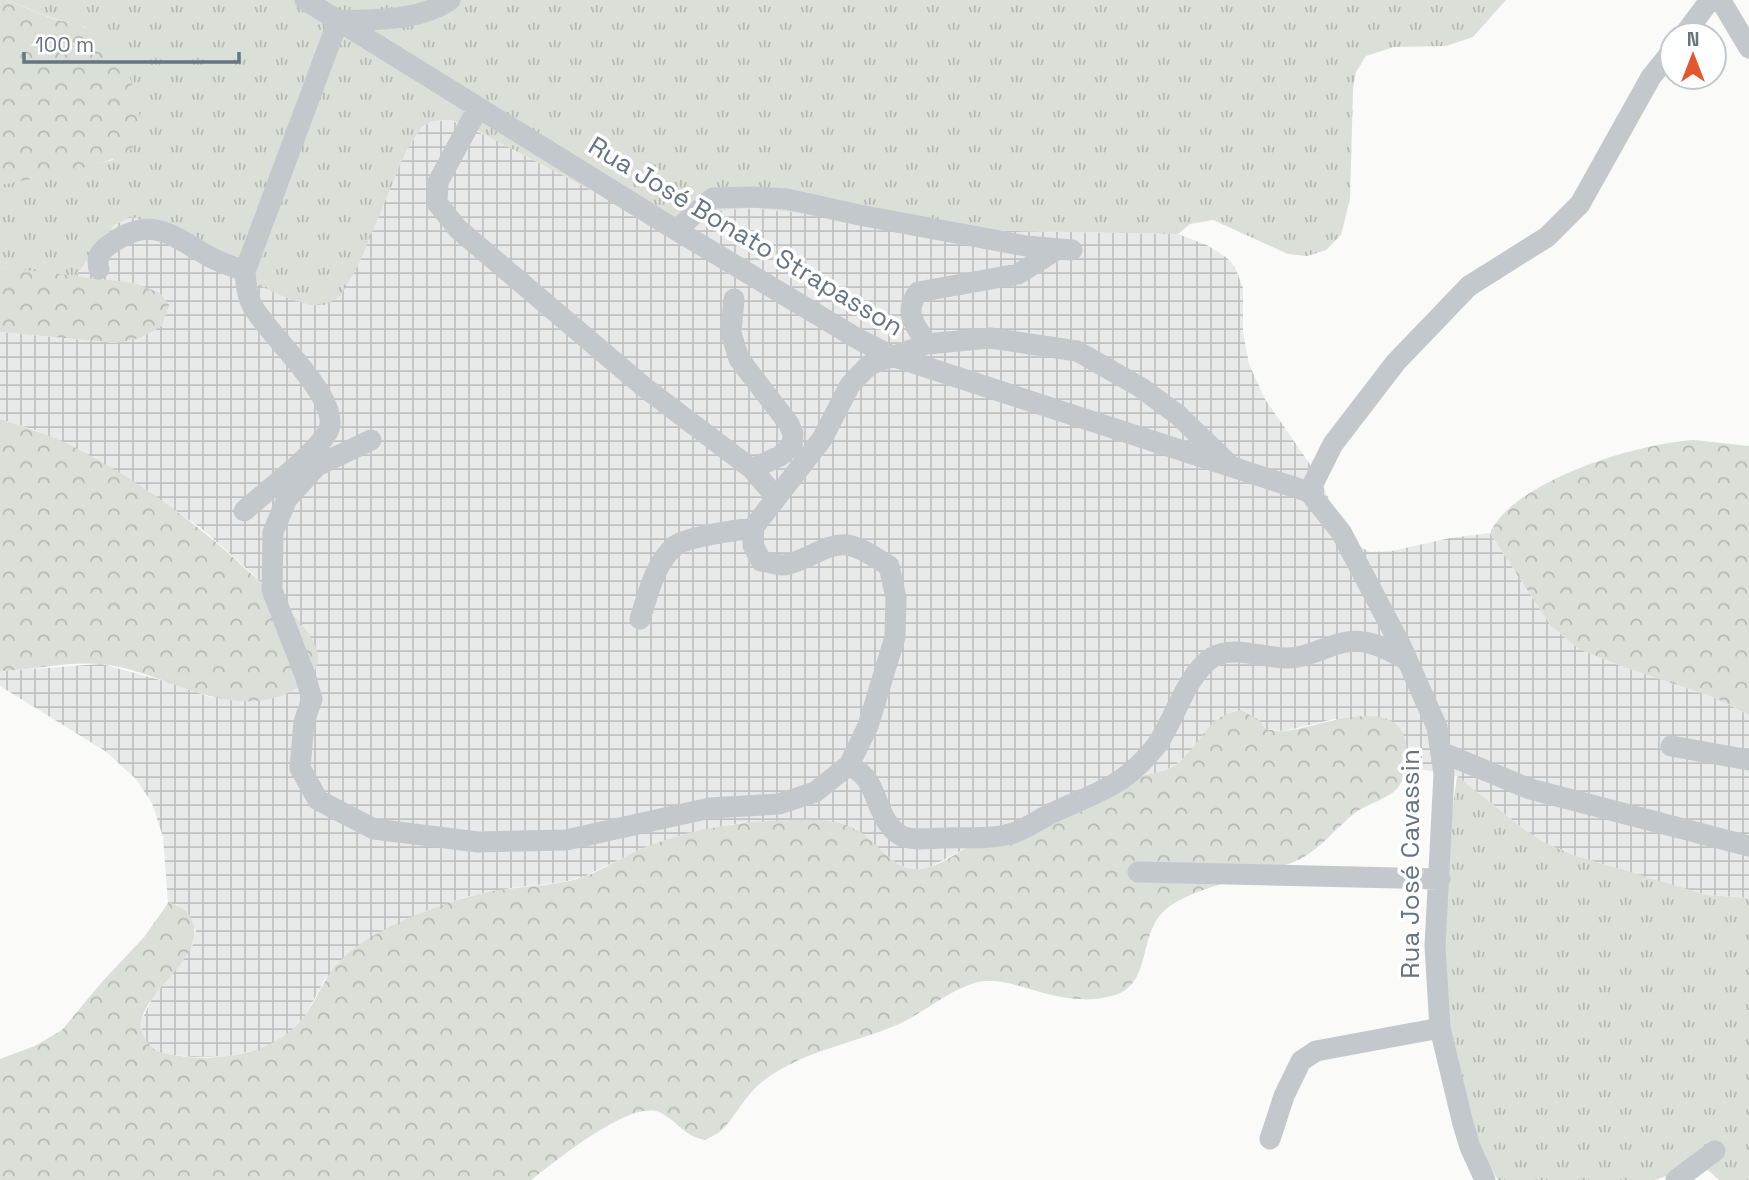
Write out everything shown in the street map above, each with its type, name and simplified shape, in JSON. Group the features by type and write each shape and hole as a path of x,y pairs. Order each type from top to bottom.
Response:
{"street":[{"name":"Rua José Bonato Strapasson","path":"306,0 676,230 858,339 892,356 1309,492"},
{"path":"244,511 308,454 328,433 332,421 329,408 251,304 245,271 338,21 411,16 435,10 450,0"},
{"path":"1698,21 1716,1 1749,48"},
{"path":"1309,492 1333,444 1396,362 1469,286 1547,237 1580,204 1658,68"},
{"path":"478,108 438,182 437,203 458,229 644,387 752,469 776,497"},
{"path":"676,230 713,198 752,197 787,199 951,233 1063,250 1018,274 918,292 911,301 912,320 927,344"},
{"path":"99,270 99,253 114,242 144,228 161,230 211,257 245,271"},
{"path":"733,299 731,333 739,359 789,424 793,434 792,445 780,456 752,469"},
{"path":"371,440 317,466 287,499 273,532 272,590 306,675 312,699 304,722 300,768 318,800 374,830 478,842 566,840 710,808 779,804 815,792 849,765 868,726 895,636 896,598 888,566 866,552 848,545 828,548 782,565 761,561 753,545 753,527 822,439 850,385 869,365 927,344 990,338 1077,351 1140,387 1178,415 1231,466"},
{"name":"Rua José Cavassin","path":"1309,492 1341,532 1407,660 1437,727 1444,774 1435,946 1440,1028 1463,1124 1485,1180"},
{"path":"640,619 656,571 676,545 753,527"},
{"path":"849,765 862,773 890,826 903,837 971,838 1013,833 1051,813 1106,791 1134,770 1157,745 1195,676 1216,656 1229,653 1289,659 1337,643 1363,641 1407,660"},
{"path":"1671,746 1749,760"},
{"path":"1441,752 1530,789 1749,846"},
{"path":"1138,872 1440,879"},
{"path":"1270,1139 1284,1096 1301,1061 1316,1051 1440,1028"},
{"path":"1675,1180 1715,1151"}],"shaded area":[{"path":"450,120 494,139 623,207 683,222 724,210 753,208 960,230 1178,234 1207,245 1227,258 1235,267 1243,288 1243,332 1249,364 1265,399 1320,479 1340,524 1352,542 1370,552 1392,551 1450,538 1490,533 1551,626 1579,649 1713,697 1749,715 1749,898 1707,895 1677,887 1573,855 1545,843 1457,776 1408,767 1404,735 1334,719 1285,731 1218,718 1192,751 1174,766 1157,773 1113,781 928,868 914,870 897,864 856,829 828,821 733,824 672,838 648,846 585,876 564,882 465,897 381,932 325,979 305,1016 286,1036 267,1047 230,1056 193,1057 164,1054 152,1049 142,1035 141,1021 153,997 193,944 196,930 178,905 168,903 163,837 152,803 136,779 105,751 0,686 0,671 102,664 213,698 289,611 201,528 127,478 73,447 35,430 0,419 0,332 117,343 134,283 74,278 114,225 132,217 147,222 406,151 422,127 432,121"}],"green space":[{"path":"0,0 87,28 116,52 129,75 139,111 139,133 136,143 129,151 87,167 0,185"},
{"path":"6,0 1506,0 1473,37 1446,46 1394,47 1366,56 1356,72 1353,89 1350,199 1341,235 1326,250 1307,256 1288,254 1213,220 1190,224 1178,234 960,230 753,208 724,210 683,222 623,207 472,128 450,120 432,121 422,127 406,151 358,266 340,296 325,305 311,305 289,299 227,271 147,222 132,217 114,225 74,278 0,267 0,185 113,160 86,27 52,18"},
{"path":"0,267 134,283 160,293 169,305 162,326 140,338 117,343 0,332"},
{"path":"0,419 74,447 154,495 204,532 251,573 303,626 316,648 318,657 313,674 291,691 274,698 252,701 208,696 143,674 100,664 0,671"},
{"path":"1694,440 1749,446 1749,715 1713,697 1579,649 1551,626 1490,533 1503,514 1524,497 1551,481 1580,468 1642,448"},
{"path":"1241,710 1259,720 1265,729 1281,731 1360,716 1388,719 1402,732 1407,748 1407,764 1402,780 1391,793 1359,810 1306,856 1283,866 1203,890 1173,904 1161,914 1154,926 1137,976 1118,994 1079,999 1002,982 986,981 968,985 899,1024 812,1055 779,1070 752,1092 723,1129 705,1140 691,1135 659,1112 646,1111 612,1123 574,1147 531,1180 0,1180 0,1059 35,1046 62,1030 145,936 168,903 180,907 189,915 193,923 194,938 178,968 145,1011 141,1025 145,1039 160,1052 185,1057 241,1054 259,1049 290,1031 308,1011 336,966 363,942 401,921 449,903 496,891 575,879 668,839 711,828 756,822 821,820 839,823 864,834 905,867 926,868 1104,785 1172,767 1215,721"},
{"path":"1457,776 1525,830 1545,843 1573,855 1707,895 1749,898 1749,1180 1719,1180 1708,1170 1686,1169 1655,1180 1498,1180 1484,1157 1453,1078 1441,892"}]}
